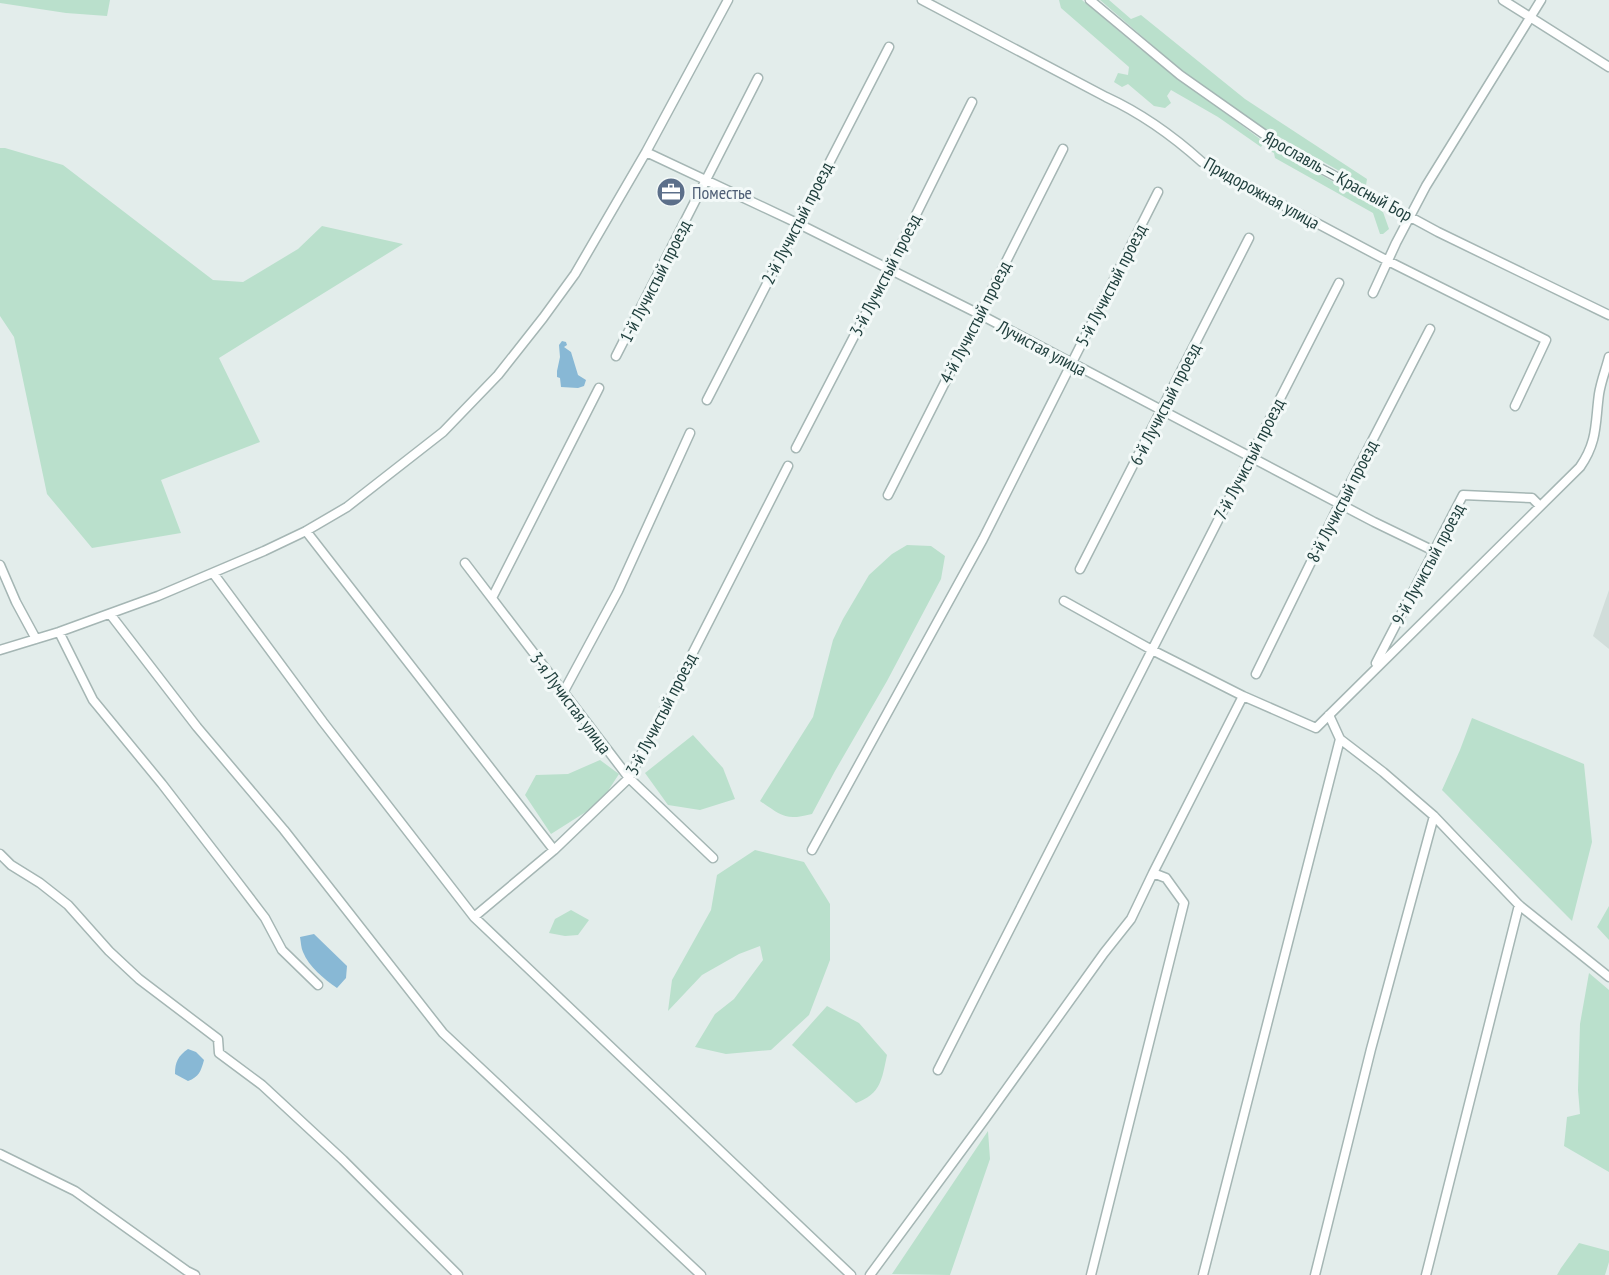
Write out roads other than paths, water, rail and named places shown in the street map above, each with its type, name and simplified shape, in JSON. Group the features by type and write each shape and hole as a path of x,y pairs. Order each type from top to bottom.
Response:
{"street":[{"path":"0,650 110,614 213,573 306,531 347,507 443,432 498,375 575,274 646,152 728,0"},
{"name":"Придорожная улица","path":"922,0 1132,109 1177,140 1202,162 1388,261 1546,340 1515,406"},
{"name":"Ярославль — Красный Бор","path":"1090,0 1180,75 1285,149 1410,216 1609,315"},
{"path":"1503,0 1609,67"},
{"path":"1373,293 1426,186 1541,0"},
{"name":"2-й Лучистый проезд","path":"707,400 889,47"},
{"name":"1-й Лучистый проезд","path":"616,356 758,78"},
{"name":"3-й Лучистый проезд","path":"796,448 972,102"},
{"name":"4-й Лучистый проезд","path":"888,495 1063,149"},
{"name":"Лучистая улица","path":"646,152 889,269 1434,551"},
{"name":"5-й Лучистый проезд","path":"812,850 983,539 1158,192"},
{"name":"6-й Лучистый проезд","path":"1080,569 1249,238"},
{"name":"7-й Лучистый проезд","path":"938,1070 1339,283"},
{"name":"8-й Лучистый проезд","path":"1256,674 1340,503 1430,329"},
{"path":"1064,601 1152,650 1244,696 1316,728 1371,671 1580,467 1590,453 1596,429 1599,392 1609,357"},
{"path":"492,598 599,388"},
{"path":"563,693 618,591 690,433"},
{"name":"3-й Лучистый проезд","path":"474,917 554,850 629,778 788,466"},
{"name":"9-й Лучистый проезд","path":"1371,671 1463,495 1532,498 1540,506"},
{"path":"306,531 554,850"},
{"name":"3-я Лучистая улица","path":"465,563 629,778 713,858"},
{"path":"0,565 36,639"},
{"path":"213,573 323,722 474,917 851,1275"},
{"path":"110,614 197,727 284,830 443,1034 702,1275"},
{"path":"59,632 93,700 162,784 265,918 282,950 318,986"},
{"path":"870,1275 1131,919 1244,696"},
{"path":"1329,715 1340,739 1434,816 1519,905 1609,976"},
{"path":"1203,1275 1340,739"},
{"path":"1315,1275 1371,1049 1434,816"},
{"path":"0,854 11,866 40,883 68,905 109,951 139,979 218,1039 219,1053 262,1085 343,1160 458,1275"},
{"path":"1091,1275 1184,903 1166,878 1153,873"},
{"path":"1426,1275 1519,905"},
{"path":"0,1154 75,1191 195,1275"}],"water":[{"path":"562,341 566,342 567,345 564,347 571,352 578,375 586,380 584,386 561,387 557,371 560,357 559,345"},
{"path":"314,934 347,966 346,978 337,988 313,968 303,952 300,937"},
{"path":"188,1049 196,1052 204,1060 199,1073 188,1081 175,1074 178,1060"}],"place":[{"name":"Поместье","path":"671,192"}]}
